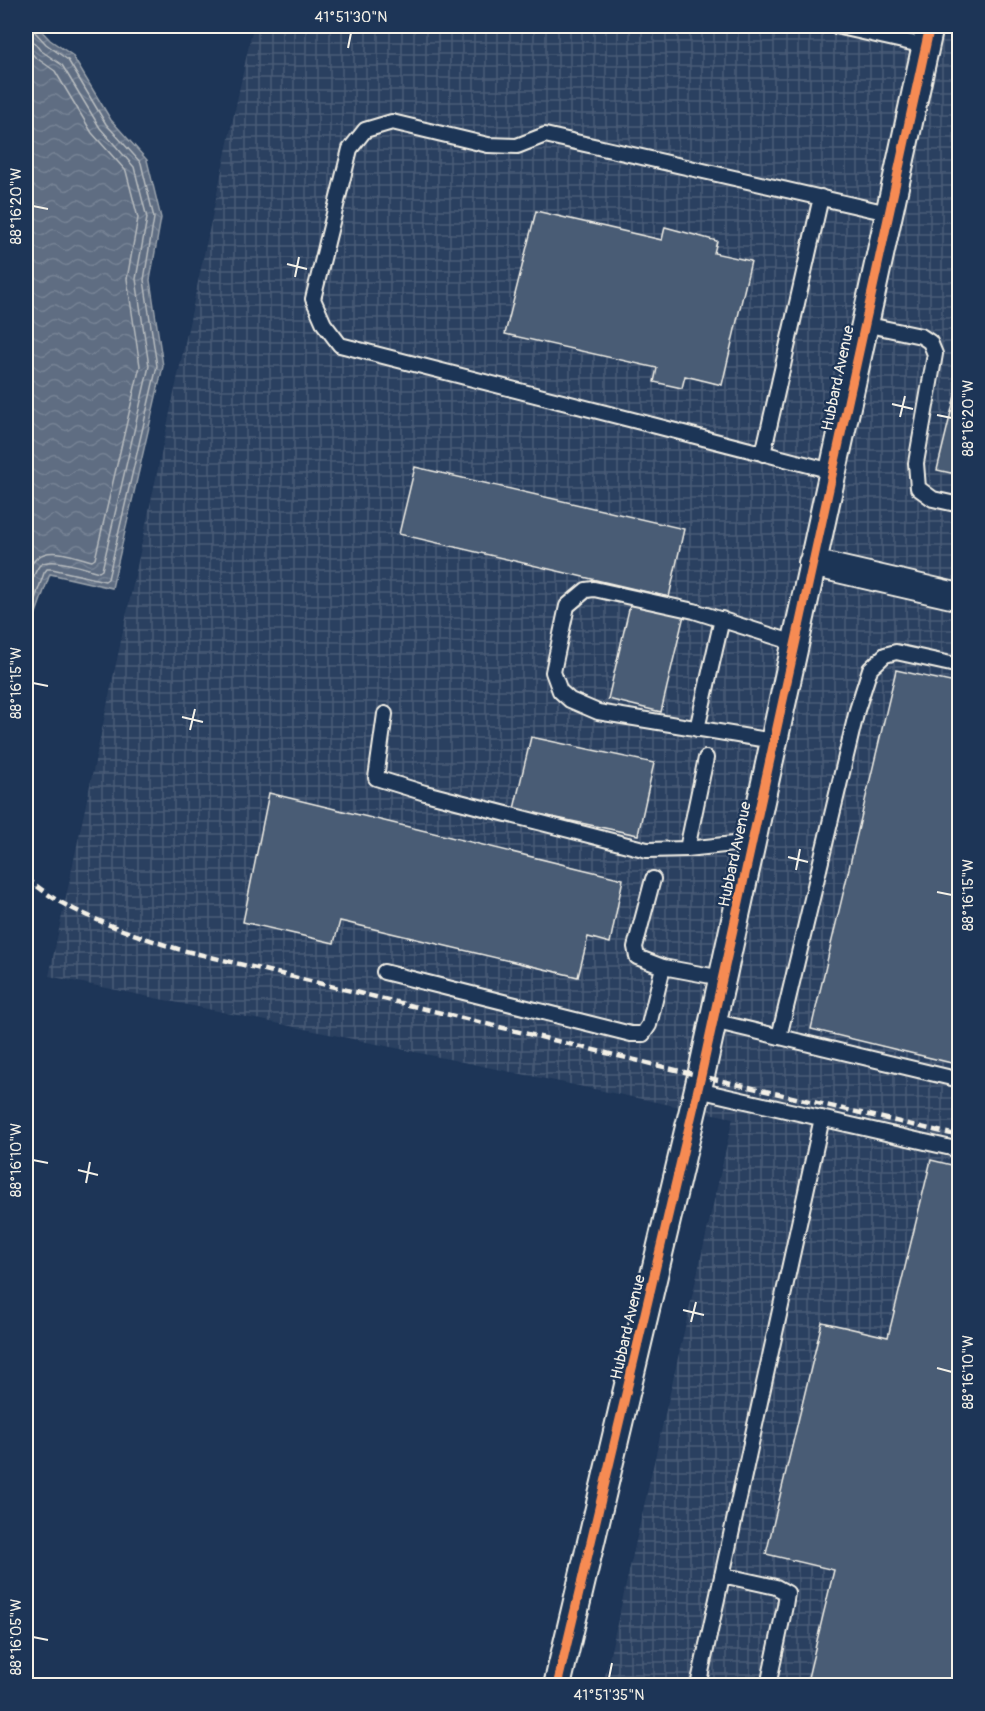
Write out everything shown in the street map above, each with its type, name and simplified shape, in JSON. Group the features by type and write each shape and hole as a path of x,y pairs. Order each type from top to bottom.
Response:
{"street":[{"name":"Hubbard Avenue","path":"557,1686 698,1090 927,36"},
{"path":"812,563 960,597"}],"lane":[{"path":"842,26 927,36"},
{"path":"832,471 340,345 324,324 313,299 350,149 365,130 392,122 488,145 517,146 545,135 888,213"},
{"path":"763,454 821,197"},
{"path":"864,324 921,336 930,342 935,354 916,463 918,488 933,498 960,505"},
{"path":"773,741 598,712 570,700 560,691 553,672 567,606 586,590 594,589 694,611 795,643"},
{"path":"697,729 722,620"},
{"path":"779,1037 857,710 870,669 885,655 896,652 960,666"},
{"path":"385,714 376,778 425,793 647,850 687,849 752,842"},
{"path":"687,849 706,758"},
{"path":"653,879 635,947 637,957 663,967 722,978"},
{"path":"384,972 631,1034 643,1034 650,1025 663,967"},
{"path":"713,1021 960,1080"},
{"path":"698,1090 960,1150"},
{"path":"698,1686 822,1118"},
{"path":"722,1575 776,1587 787,1593 768,1686"}],"shaded area":[{"path":"253,26 959,26 959,1685 603,1685 733,1118 49,976"}],"water":[{"path":"26,26 37,26 50,40 72,55 111,120 147,160 161,218 150,280 163,366 112,588 50,574 26,641"}],"building":[{"path":"536,211 662,240 665,227 717,241 714,253 751,261 722,385 685,376 682,388 654,382 657,368 505,334"},
{"path":"960,375 960,475 937,470"},
{"path":"415,467 684,529 669,597 399,534"},
{"path":"630,605 684,615 661,712 608,699"},
{"path":"896,670 960,684 960,1065 811,1029"},
{"path":"531,737 654,763 638,835 514,809"},
{"path":"269,793 623,879 610,943 588,937 578,977 340,921 334,943 243,922"},
{"path":"931,1160 960,1167 960,1686 806,1686 834,1570 766,1554 822,1322 888,1337"}],"railway":[{"path":"26,878 56,899 88,916 178,949 701,1076 960,1136"}],"cycle path":[{"path":"557,1686 701,1076 930,26"}]}
